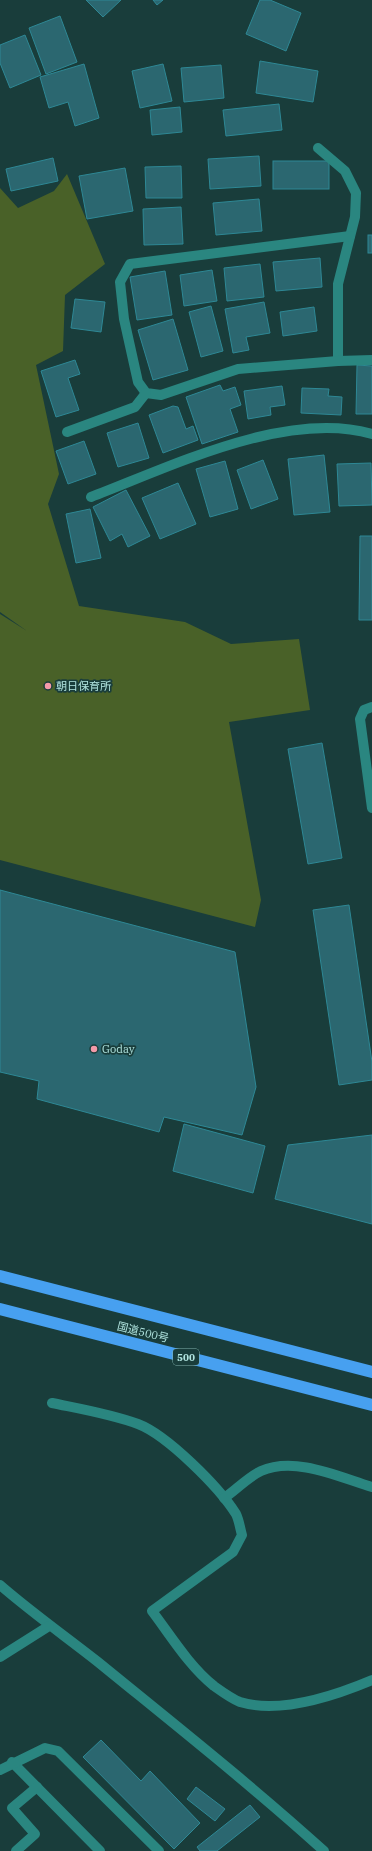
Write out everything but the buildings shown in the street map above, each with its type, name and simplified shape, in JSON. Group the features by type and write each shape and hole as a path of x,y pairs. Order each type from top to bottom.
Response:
{"highway":[{"name":"国道500号","path":"0,1276 372,1372"},
{"name":"国道500号","path":"0,1309 372,1405"}],"street":[{"path":"318,148 345,170 356,193 355,217 338,284 338,361"},
{"path":"350,236 130,264 120,282 124,319 138,382 146,393 161,395 238,369 338,361 372,360"},
{"path":"66,432 135,407 146,393"},
{"path":"91,497 229,445 293,429 343,429 372,434"},
{"path":"372,706 364,710 360,719 372,808"},
{"path":"52,1403 138,1424 154,1432 192,1465 224,1498 237,1516 242,1535 233,1552 152,1611 192,1664 214,1685 238,1701 271,1707 317,1699 372,1680"},
{"path":"224,1498 260,1471 276,1466 302,1467 372,1487"},
{"path":"0,1585 49,1626 78,1646 237,1775 324,1851"},
{"path":"0,1657 49,1626"},
{"path":"0,1770 12,1762 45,1748 58,1751 159,1851"},
{"path":"12,1762 99,1851"},
{"path":"16,1851 35,1834 12,1808 37,1788"}],"green space":[{"path":"67,174 105,264 65,295 63,351 36,365 59,474 48,504 79,606 185,622 231,644 299,639 310,710 229,722 261,900 255,927 0,860 0,614 27,631 0,612 0,188 18,208 54,191"}],"place":[{"name":"朝日保育所","path":"48,686"},
{"name":"Goday","path":"94,1049"}]}
